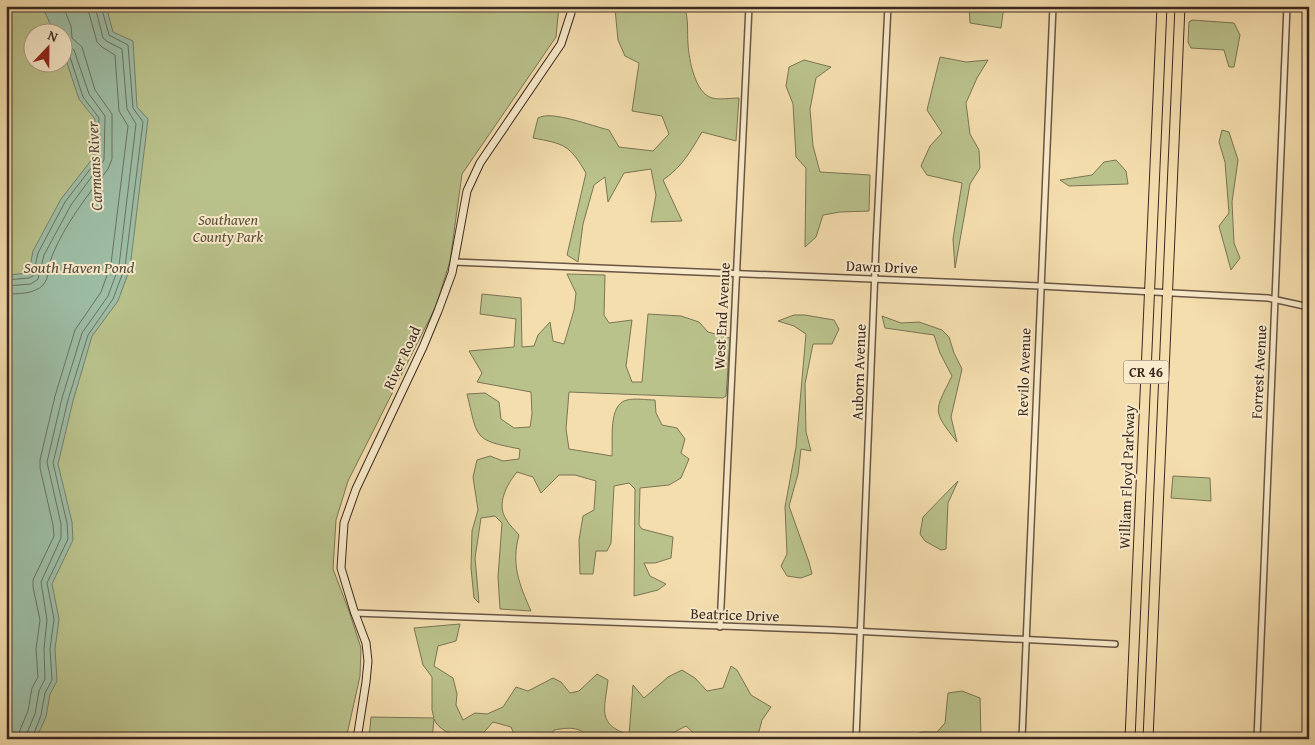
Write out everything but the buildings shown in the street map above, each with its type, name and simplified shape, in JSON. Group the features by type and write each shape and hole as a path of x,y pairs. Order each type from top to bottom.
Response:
{"highway":[{"name":"William Floyd Parkway","path":"1130,739 1162,6"},
{"name":"CR 46","path":"1148,739 1180,6"}],"street":[{"name":"River Road","path":"357,739 368,662 366,643 354,613 341,568 344,523 356,489 423,347 452,273 467,191 480,163 561,44 571,13 571,6"},
{"name":"West End Avenue","path":"720,627 749,6"},
{"name":"Auborn Avenue","path":"856,739 888,6"},
{"name":"Revilo Avenue","path":"1022,739 1053,6"},
{"name":"Forrest Avenue","path":"1257,739 1288,6"},
{"name":"Dawn Drive","path":"454,262 1040,286 1276,299 1309,307"},
{"name":"Beatrice Drive","path":"354,613 860,632 1115,644"}],"green space":[{"name":"Southaven County Park","path":"6,6 559,6 556,37 462,174 450,261 436,306 348,481 336,520 333,569 361,648 360,676 346,739 6,739"},
{"path":"616,6 684,6 690,58 694,75 701,90 712,98 739,98 736,141 702,132 681,164 663,180 682,221 651,222 656,195 651,169 624,173 608,202 605,177 594,185 583,224 578,262 567,255 586,173 575,156 565,147 533,138 538,118 544,116 562,117 609,130 619,147 653,151 669,134 662,116 632,111 639,63 625,56 618,40"},
{"path":"969,6 1004,6 1001,28 970,23"},
{"path":"1192,20 1234,23 1240,35 1234,67 1229,67 1224,50 1191,48 1188,42 1189,22"},
{"path":"940,57 966,62 988,60 977,78 966,103 970,134 979,150 980,168 970,184 955,268 953,239 962,183 927,175 921,166 930,146 942,133 927,110"},
{"path":"804,60 831,67 816,78 810,109 813,146 820,172 870,175 869,211 840,212 823,215 816,237 805,247 806,168 796,157 793,104 786,86 789,67"},
{"path":"1222,130 1229,132 1238,160 1232,202 1234,243 1240,258 1231,270 1219,226 1229,213 1225,162 1219,142"},
{"path":"1116,160 1126,171 1128,184 1069,186 1060,180 1092,175 1104,162"},
{"path":"567,274 605,275 604,315 609,323 632,320 626,366 632,382 642,382 648,314 681,316 699,322 708,332 730,338 726,396 723,398 569,392 566,429 569,449 612,456 614,415 621,403 630,399 655,400 656,413 662,425 677,428 685,439 681,453 689,459 681,478 669,485 640,488 639,525 642,529 673,537 671,558 655,563 644,563 650,576 666,584 658,590 634,596 635,489 629,483 614,486 611,543 607,551 596,551 593,574 580,574 579,540 583,516 594,510 596,481 575,475 559,475 541,493 533,477 517,472 506,488 502,507 507,521 519,535 516,565 523,592 531,611 500,609 498,577 502,523 495,516 481,518 475,558 479,603 474,598 471,568 472,531 478,510 473,477 477,460 490,456 503,461 519,459 520,449 493,443 485,440 480,435 473,420 467,394 485,393 499,402 501,419 514,428 530,427 532,414 531,392 477,382 482,373 469,351 514,347 516,319 480,314 482,294 521,298 522,347 534,346 538,335 550,322 553,341 564,344 574,310 576,293"},
{"path":"794,315 834,320 839,329 832,344 813,344 805,384 806,432 811,451 801,449 798,474 789,506 812,574 801,578 787,576 781,566 787,554 785,507 796,447 806,334 794,326 778,321"},
{"path":"882,316 901,323 919,322 942,330 949,337 962,369 951,417 957,442 943,423 938,411 939,404 952,376 940,353 934,335 885,328"},
{"path":"1173,476 1210,478 1211,501 1171,498"},
{"path":"958,481 948,503 946,549 941,550 925,541 920,534 923,517"},
{"path":"460,624 456,641 438,646 434,666 453,678 457,694 456,705 463,720 475,713 487,714 503,707 516,687 528,691 553,678 561,682 570,693 579,691 597,674 608,680 605,707 607,720 618,731 629,735 633,685 644,698 668,677 682,670 695,678 707,691 723,688 731,666 737,670 751,695 771,707 762,720 757,739 698,739 686,726 661,739 620,739 616,736 589,739 582,731 568,728 554,730 549,739 516,739 511,727 493,722 478,739 472,739 447,732 434,719 432,739 369,739 371,717 434,718 432,710 432,677 423,665 414,628"},
{"path":"962,691 980,698 981,739 912,739 912,735 922,732 937,732 945,723 948,693"}],"water":[{"name":"South Haven Pond","path":"42,6 106,6 113,32 133,41 137,107 148,119 130,268 118,301 92,336 73,401 58,464 72,522 73,540 52,584 59,619 55,649 57,681 50,694 46,717 36,739 6,739 6,271 8,275 29,273 33,251 61,199 93,158 95,119 79,99 70,72 72,72 72,22 49,22"}],"water label":[{"name":"Carmans River","path":"94,166"}]}
